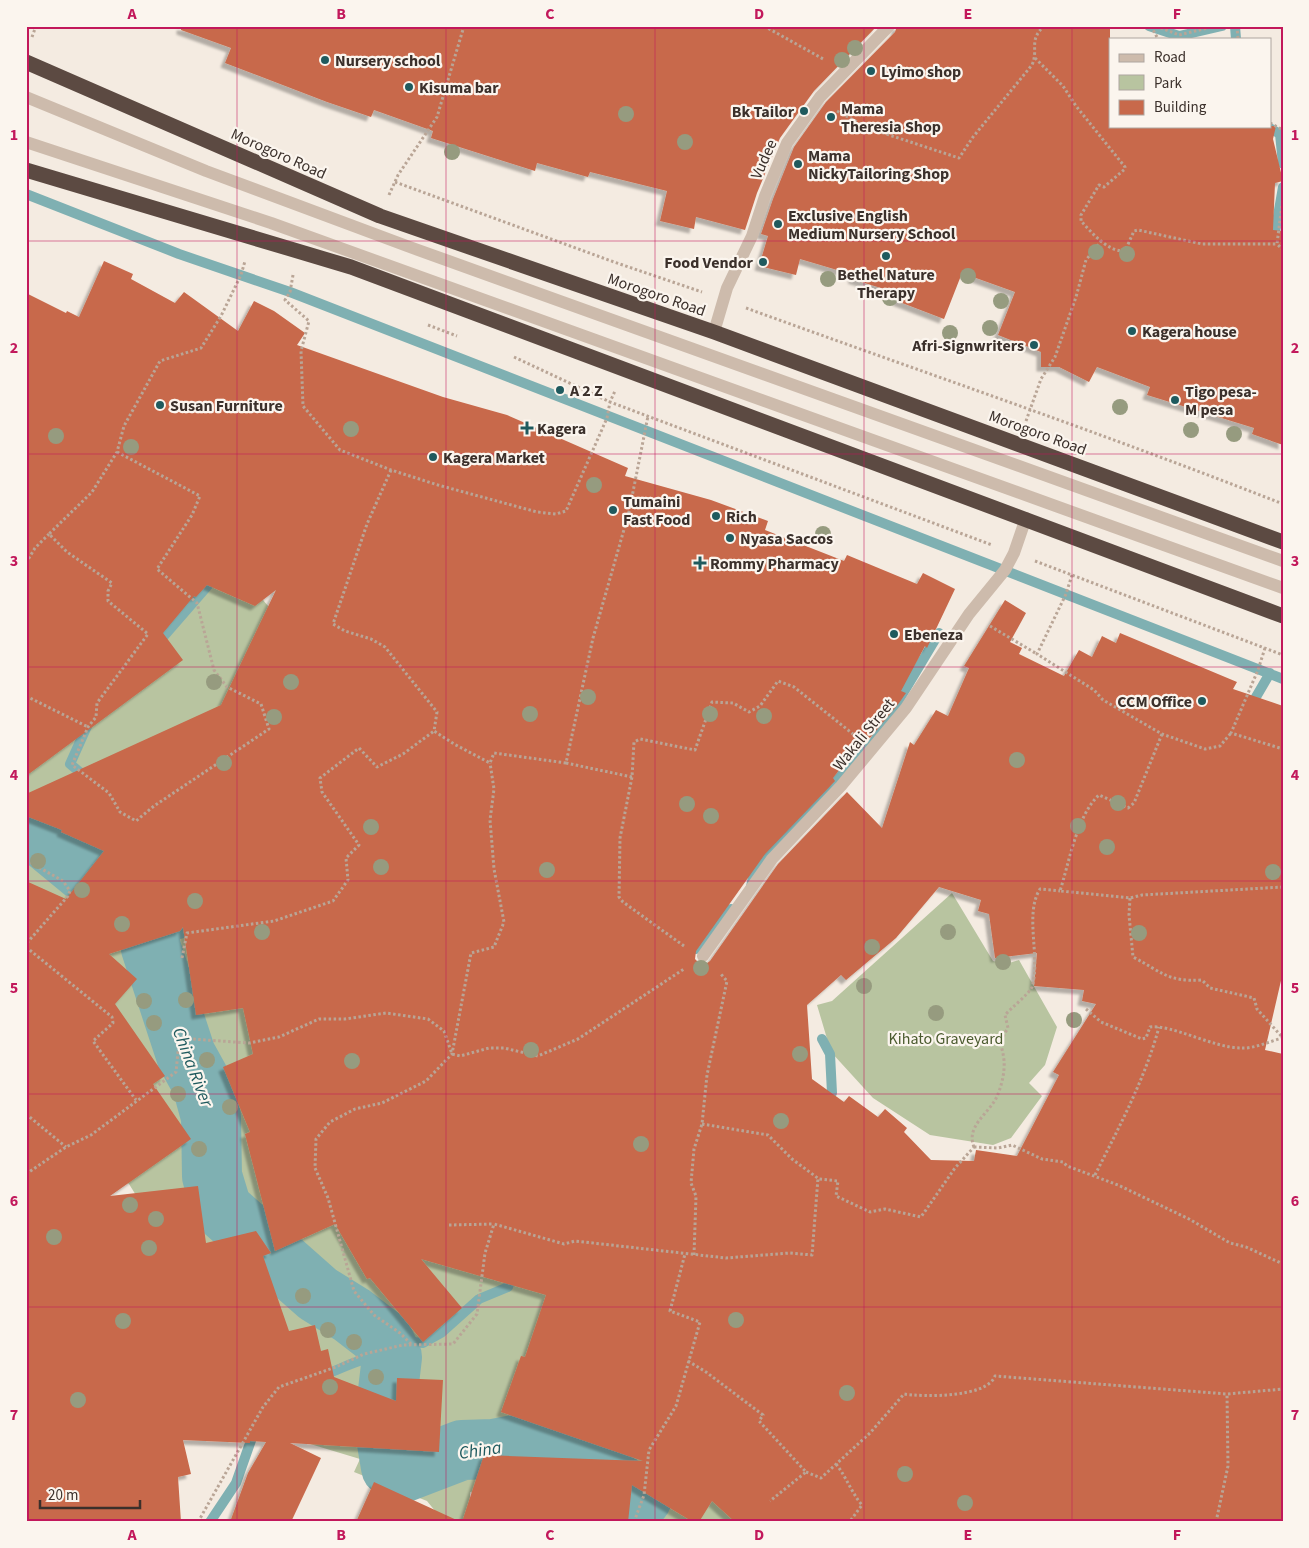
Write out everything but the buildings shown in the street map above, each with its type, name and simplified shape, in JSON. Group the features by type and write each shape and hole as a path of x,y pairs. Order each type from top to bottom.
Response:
{"highway":[{"name":"Morogoro Road","path":"26,62 380,216 714,332 1283,542"},
{"path":"26,170 351,267 1026,518 1283,616"}],"street":[{"name":"Vudee","path":"714,332 724,300 752,236 768,189 787,143 820,97 845,69 889,26"},
{"path":"26,97 206,171 407,246 1283,561"},
{"path":"26,142 280,226 1283,588"},
{"name":"Wakali Street","path":"703,956 772,859 873,750 906,708 969,614 1005,570 1014,553 1026,518"}],"path":[{"path":"380,216 395,182 437,117 464,26"},
{"path":"764,26 845,69"},
{"path":"1044,26 1036,33 1032,46 1035,58 1064,86 1076,106 1126,167 1104,187 1099,185 1081,215 1081,222 1100,241 1120,251 1125,251 1134,231 1138,230 1202,244 1277,244 1283,250"},
{"path":"1151,26 1157,38"},
{"path":"1156,26 1179,35 1216,26"},
{"path":"820,97 846,118 868,128 957,159 962,156 973,137 1032,65 1035,58"},
{"path":"395,182 1030,412 1143,449 1283,504"},
{"path":"1277,244 1283,196"},
{"path":"26,563 35,548 92,492 117,452 124,426 160,361 201,348 225,308 241,275 244,264 257,240"},
{"path":"1017,443 1041,379 1055,357 1086,260 1100,241"},
{"path":"300,251 290,292 285,300 309,321 301,351 303,406 340,450 391,470 537,512 556,514 566,511 607,418 610,402 626,370"},
{"path":"244,264 252,266"},
{"path":"285,275 302,280"},
{"path":"420,322 466,338"},
{"path":"510,356 610,402 1283,654"},
{"path":"566,763 593,638 629,512 648,416"},
{"path":"49,534 67,552 112,583 108,591 108,602 148,634 97,703 96,717 88,727 72,765 109,793 120,812 136,821 154,806 270,729 261,704 227,687 214,670 197,603 157,569 192,515 200,496 117,452"},
{"path":"182,958 188,933 274,920 333,901 348,880 346,858 359,845 322,792 320,778 359,748 377,767 403,754 434,730 437,712 385,647 371,639 345,631 333,624 368,524 391,470"},
{"path":"1037,654 1066,594 1072,575"},
{"path":"969,614 1094,690 1103,700 1162,734 1205,749 1220,746 1231,733 1258,670 1265,648"},
{"path":"694,1255 696,1196 691,1183 694,1149 702,1124 707,1075 727,981 703,956 693,953 623,902 619,897 620,838 632,777 634,742 640,739 695,750 712,702 733,703 749,712 760,706 778,681 794,687 873,750"},
{"path":"26,696 88,727"},
{"path":"434,730 454,744 490,763"},
{"path":"1231,733 1283,749"},
{"path":"1060,891 1082,822 1092,802 1099,795 1128,808 1134,803 1162,734"},
{"path":"411,1344 400,1333 374,1315 354,1290 328,1198 315,1168 316,1139 330,1122 355,1109 382,1103 426,1081 452,1054 471,953 494,947 504,922 494,869 490,820 494,789 490,763 494,753 566,763 632,777"},
{"path":"26,860 64,881 70,891 68,896 26,945 112,1017 113,1023 93,1041 136,1100"},
{"path":"974,1147 973,1128 996,1100 1002,1079 1004,1059 1000,1051 1001,1038 1008,1028 1005,1015 1031,989 1035,962 1034,898 1040,889 1130,898 1142,895 1283,888"},
{"path":"1086,1009 1100,1022 1142,1039 1146,1038 1150,1028 1159,1027 1192,1037 1242,1048 1283,1038 1257,1009 1254,998 1210,988 1202,980 1178,980 1162,974 1133,956 1129,915 1130,898"},
{"path":"452,1054 460,1056 489,1048 504,1048 538,1056 578,1039 703,956"},
{"path":"26,1174 66,1146 91,1135 176,1072 178,1052 182,1041 192,1039 249,1043 279,1037 319,1019 345,1019 386,1013 428,1019 444,1031 452,1054"},
{"path":"1095,1175 1124,1120 1155,1047 1159,1027"},
{"path":"26,1114 66,1146"},
{"path":"702,1124 768,1136 792,1159 818,1178 838,1181 836,1196 870,1212 885,1209 921,1217 956,1168 974,1147"},
{"path":"974,1147 998,1148 1012,1145 1042,1159 1064,1162 1067,1166 1095,1175 1189,1218 1230,1244 1246,1247 1283,1264"},
{"path":"449,1225 494,1224 564,1244 575,1241 726,1258 790,1253 812,1255 818,1178"},
{"path":"198,1522 263,1408 279,1387 336,1367 364,1354 411,1344 453,1344 477,1314 485,1254 494,1224"},
{"path":"634,1522 644,1495 649,1450 676,1406 700,1322 670,1310 685,1254"},
{"path":"688,1362 714,1378 763,1415 760,1421 806,1472 821,1478 870,1433 904,1394 920,1396 952,1395 981,1388 994,1381 995,1376 1227,1394 1283,1389"},
{"path":"1216,1522 1228,1466 1227,1394"},
{"path":"836,1464 848,1482 850,1491 862,1505 851,1520 853,1522"},
{"path":"770,1500 806,1472"}],"green space":[{"path":"26,424 148,463 341,693 1166,1522 570,1522 470,1492 470,1519 444,1522 427,1501 354,1472 360,1459 287,1437 129,1184 26,1101"},
{"name":"Kihato Graveyard","path":"952,893 993,961 1006,964 1019,960 1057,1027 1045,1065 1029,1083 1042,1096 1011,1138 993,1145 930,1135 873,1098 831,1052 817,1005 832,1001"}],"waterway":[{"path":"1149,26 1179,36 1222,26"},
{"path":"1235,26 1236,38"},
{"path":"1270,128 1280,134 1283,164"},
{"path":"1273,244 1283,187"},
{"path":"26,194 179,254 290,292 1283,679"},
{"path":"153,632 164,636 217,575"},
{"path":"751,887 754,871 769,851 818,803 861,752 871,747 939,633"},
{"path":"1249,709 1270,673"},
{"path":"88,724 70,764 88,779"},
{"name":"China River","path":"26,831 42,837 133,912 148,933 151,948 186,1055 202,1084 211,1117 212,1176 222,1209 318,1294 352,1315 383,1339 392,1357 384,1425 391,1467 402,1473 462,1450 494,1449 540,1440 555,1445 642,1498"},
{"path":"83,869 94,849 104,837"},
{"path":"696,949 731,909"},
{"path":"151,948 161,939 195,930"},
{"path":"822,1039 830,1054 832,1093 825,1103"},
{"path":"383,1339 423,1343 441,1333 479,1299 508,1287 513,1272"},
{"path":"321,1376 355,1362 372,1358 392,1357"},
{"path":"562,1448 570,1423"},
{"path":"210,1522 236,1483 255,1429"},
{"path":"639,1497 643,1479"}],"place":[{"name":"Nursery school","path":"325,60"},
{"name":"Lyimo shop","path":"871,71"},
{"name":"Kisuma bar","path":"409,87"},
{"name":"Bk Tailor","path":"804,111"},
{"name":"Mama Theresia Shop","path":"831,117"},
{"name":"Mama NickyTailoring Shop","path":"798,164"},
{"name":"Exclusive English Medium Nursery School","path":"778,224"},
{"name":"Bethel Nature Therapy","path":"886,256"},
{"name":"Food Vendor","path":"763,262"},
{"name":"Kagera house","path":"1132,331"},
{"name":"Afri-Signwriters","path":"1034,345"},
{"name":"A 2 Z","path":"560,390"},
{"name":"Tigo pesa- M pesa","path":"1175,400"},
{"name":"Susan Furniture","path":"160,405"},
{"name":"Kagera","path":"527,428"},
{"name":"Kagera Market","path":"433,457"},
{"name":"Tumaini Fast Food","path":"613,510"},
{"name":"Rich","path":"716,516"},
{"name":"Nyasa Saccos","path":"730,538"},
{"name":"Rommy Pharmacy","path":"700,563"},
{"name":"Ebeneza","path":"894,634"},
{"name":"CCM Office","path":"1202,701"}],"water label":[{"name":"China","path":"480,1450"}]}
